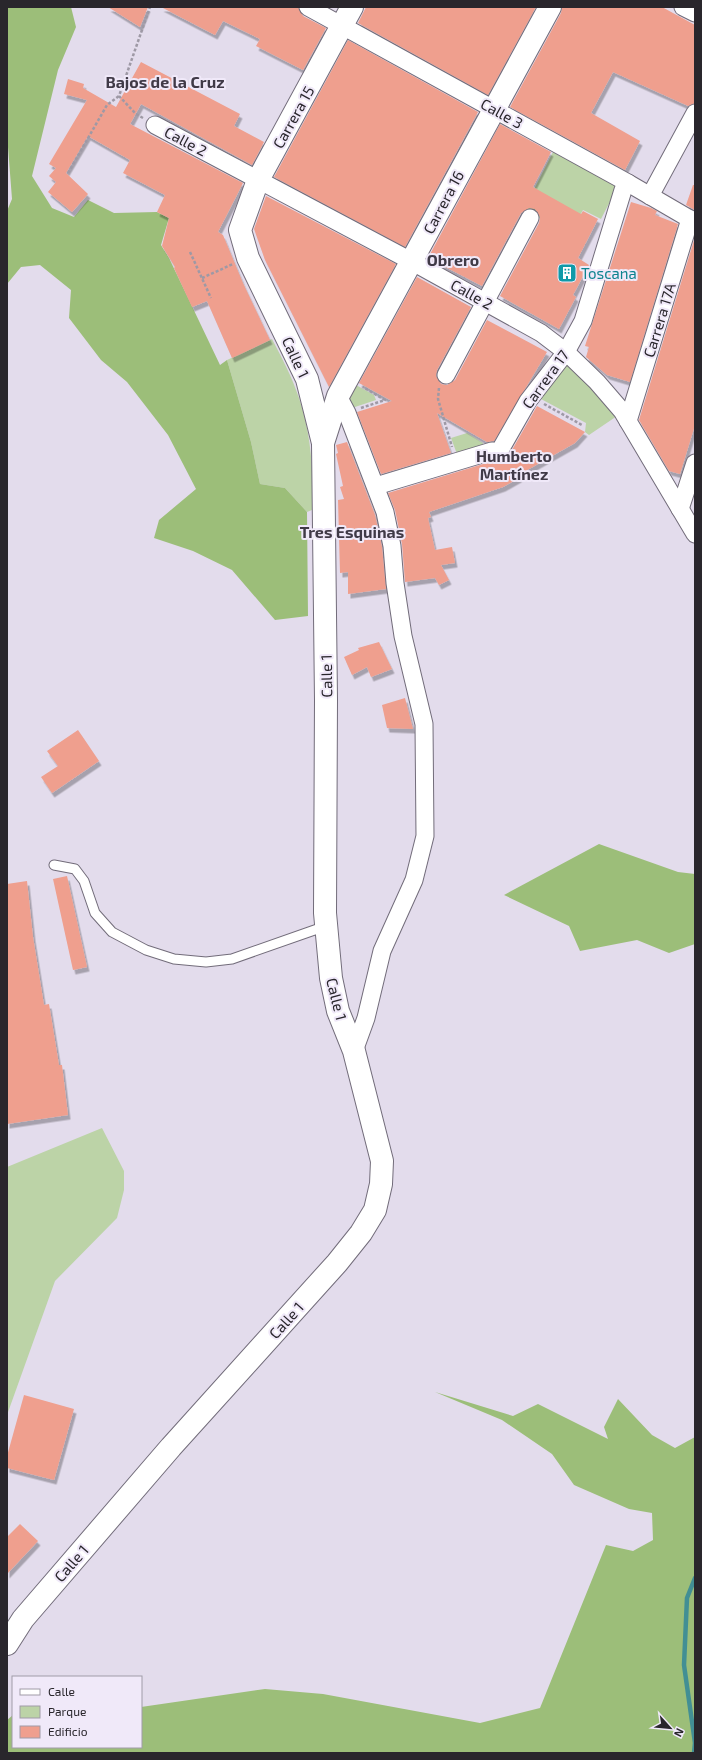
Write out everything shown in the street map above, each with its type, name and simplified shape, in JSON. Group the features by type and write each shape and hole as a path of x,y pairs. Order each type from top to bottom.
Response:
{"street":[{"name":"Calle 3","path":"308,7 347,16 493,108 628,182 693,221"},
{"name":"Carrera 16","path":"323,444 411,261 493,108 550,7"},
{"path":"683,7 695,13"},
{"name":"Carrera 15","path":"240,230 258,180 347,16"},
{"path":"650,196 695,113"},
{"name":"Calle 2","path":"155,125 486,301 540,333 566,352 597,382 622,411 695,534"},
{"name":"Carrera 17","path":"376,486 492,451 499,452 530,397 566,352 583,321 623,190 628,182"},
{"path":"446,375 530,218"},
{"name":"Carrera 17A","path":"628,421 693,221"},
{"name":"Calle 1","path":"7,1644 23,1619 166,1452 337,1263 361,1233 374,1210 381,1184 382,1161 354,1051 338,1011 331,978 326,926 326,700 323,444 307,379 248,258 240,230"},
{"path":"345,396 385,512 392,546 395,583 404,636 424,724 425,836 414,880 382,951 366,1018 354,1051"},
{"path":"680,509 695,463"}],"lane":[{"path":"54,865 75,869 84,881 95,913 112,932 146,950 174,959 206,962 232,959 326,926"}],"path":[{"path":"68,173 108,105 119,96 150,7"},
{"path":"119,96 136,114 155,125"},
{"path":"190,252 210,298"},
{"path":"202,278 248,258"},
{"path":"446,375 441,381 438,399 449,437"},
{"path":"345,396 385,400 345,396"},
{"path":"530,397 582,425"}],"green space":[{"path":"7,7 71,7 76,27 58,70 32,176 52,208 74,217 88,200 114,213 157,212 169,218 161,245 169,258 220,365 227,360 251,442 260,484 285,488 307,512 308,616 275,620 232,570 193,551 154,538 159,520 196,489 168,435 127,382 101,360 69,318 71,290 40,265 21,267 7,284 7,211 12,199 7,134"},
{"path":"553,152 618,186 601,219 583,210 569,234 497,195 532,193"},
{"path":"272,339 283,360 299,398 309,439 312,468 312,510 307,512 285,488 260,484 251,442 227,360"},
{"path":"566,365 570,366 602,394 617,416 589,435 585,432 586,423 541,399"},
{"path":"356,385 374,395 376,400 352,408 346,398"},
{"path":"467,433 483,443 483,447 457,454 451,438"},
{"path":"599,844 678,872 695,874 695,944 669,953 637,940 580,951 569,926 504,895"},
{"path":"102,1128 124,1171 124,1190 117,1218 55,1281 7,1415 7,1167"},
{"path":"435,1392 513,1416 538,1404 608,1439 604,1427 618,1399 652,1435 675,1448 695,1437 695,1753 7,1753 7,1720 12,1716 12,1748 142,1748 142,1707 265,1689 323,1694 480,1723 540,1708 606,1545 633,1551 653,1540 652,1513 629,1509 574,1485 552,1454 502,1420"}],"building":[{"path":"108,7 148,7 140,27"},
{"path":"161,7 298,7 303,16 326,28 303,70 256,46 260,39 223,21 215,35"},
{"path":"366,7 536,7 488,95 358,23"},
{"path":"562,7 662,7 695,25 695,103 688,106 613,72 591,113 640,141 625,170 510,107 561,13"},
{"path":"348,40 478,112 405,247 274,177"},
{"path":"141,62 240,114 234,126 264,142 252,165 141,104 130,124 243,183 218,232 223,235 243,283 270,340 232,358 207,301 192,307 174,268 175,267 162,246 169,218 157,212 165,195 123,173 130,160 88,136 66,173 88,194 72,212 48,192 56,182 49,176 56,168 49,164 87,100 64,94 68,79 84,84 83,88 116,107"},
{"path":"500,124 551,152 533,187 581,214 583,211 598,219 578,258 589,265 573,295 576,297 559,329 500,296 539,223 540,217 535,209 529,208 521,213 482,286 428,258"},
{"path":"693,185 695,185 695,210 686,205"},
{"path":"266,196 396,264 329,387 265,260 254,229"},
{"path":"631,202 651,208 657,211 655,215 678,224 630,382 607,375 586,357 589,347 585,346"},
{"path":"695,237 695,425 680,474 669,471 639,420"},
{"path":"417,277 471,307 437,370 436,376 441,384 447,385 455,380 487,320 547,352 494,441 487,442 437,413 451,453 381,474 357,412 392,401 359,383"},
{"path":"537,406 585,432 575,443 522,473 519,478 503,487 429,512 431,517 428,518 435,550 452,547 455,563 441,565 449,580 439,585 435,578 405,582 402,544 395,510 388,493 493,461 504,461 508,457"},
{"path":"347,442 375,515 382,547 386,589 348,594 348,572 340,573 338,500 344,499 340,487 343,486 336,454 338,453 336,445"},
{"path":"379,642 392,669 371,677 367,667 352,675 344,657 359,650 358,648"},
{"path":"405,698 413,729 387,728 382,705"},
{"path":"78,730 99,761 52,793 41,777 58,766 47,751"},
{"path":"67,876 87,967 73,970 53,879"},
{"path":"27,881 33,937 44,1005 49,1004 59,1065 62,1065 68,1115 7,1124 7,884"},
{"path":"24,1395 74,1409 54,1480 7,1468 7,1456"},
{"path":"20,1524 38,1541 7,1574 7,1537"}],"waterway":[{"path":"694,1753 695,1743 684,1665 687,1598 695,1578"}],"place":[{"name":"Toscana","path":"567,273"}],"district":[{"name":"Bajos de la Cruz","path":"165,81"},
{"name":"Obrero","path":"453,259"},
{"name":"Humberto Martínez","path":"514,464"},
{"name":"Tres Esquinas","path":"352,531"}]}
